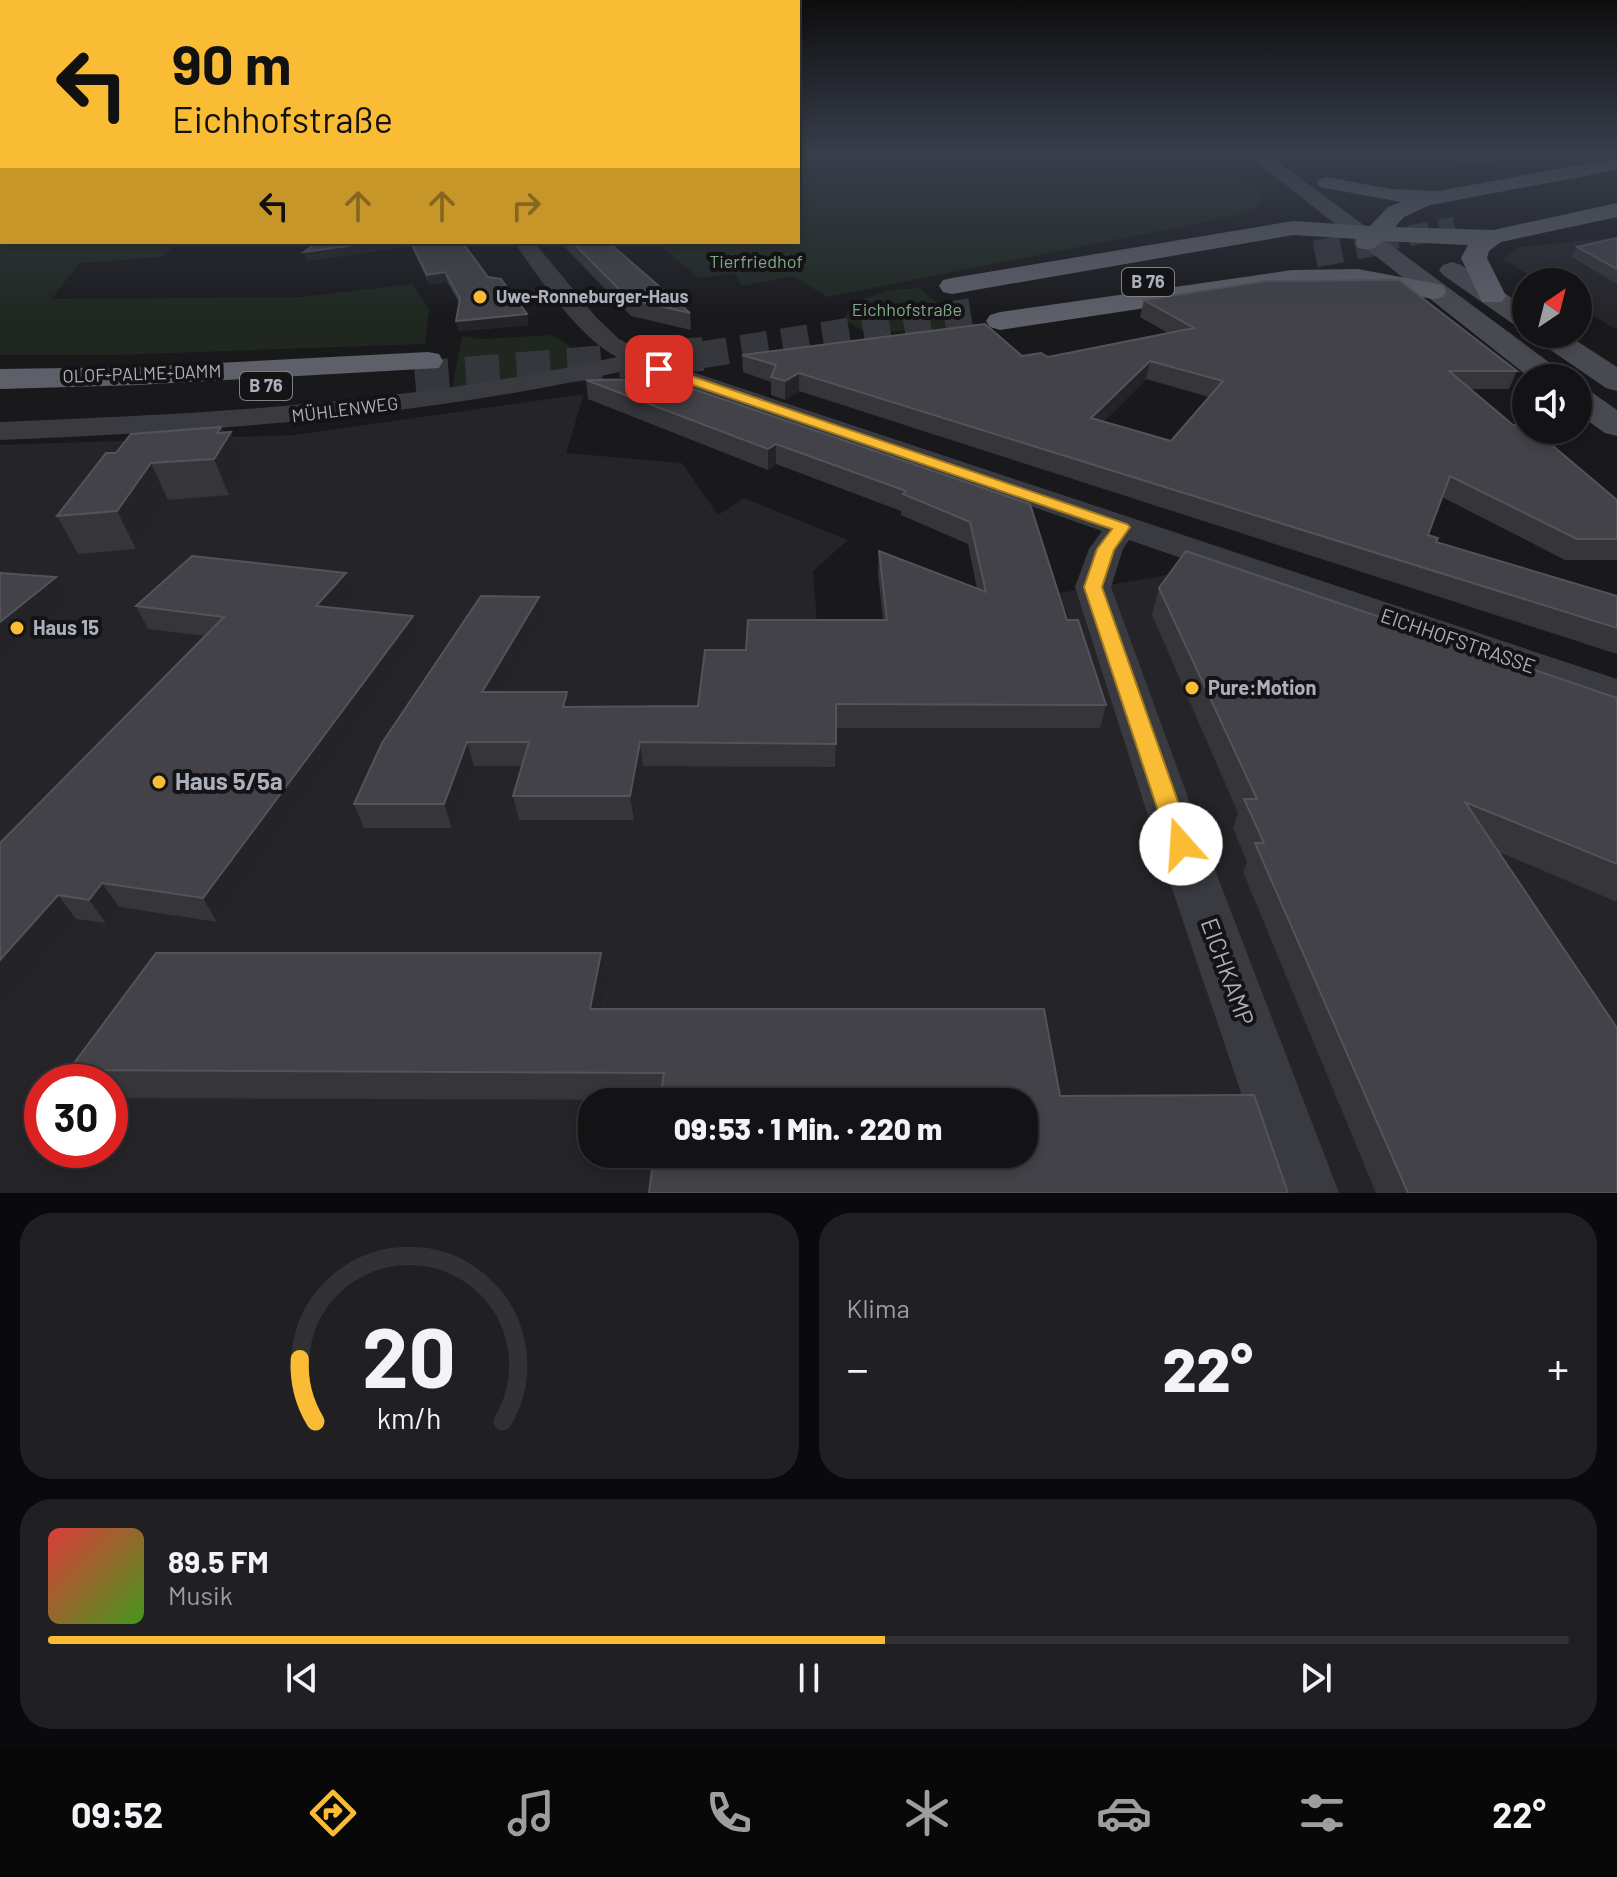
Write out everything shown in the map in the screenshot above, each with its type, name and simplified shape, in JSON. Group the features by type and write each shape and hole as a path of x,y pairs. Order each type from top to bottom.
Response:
{"highway":[{"path":"1295,241 1306,208"},
{"path":"1292,278 1345,260 1399,210 1413,208"},
{"path":"1455,227 1547,208"},
{"path":"975,304 1295,241 1305,227 1493,237 1617,210"},
{"path":"1492,296 1474,258 1478,248 1493,237"},
{"name":"B 76","path":"975,304 1295,241"},
{"path":"975,304 1292,278 1358,277 1433,291"},
{"name":"OLOF-PALME-DAMM","path":"0,379 422,369 117,395 0,396"}],"main road":[{"path":"1338,208 1512,310"},
{"path":"1353,208 1433,291 1531,364"},
{"path":"1567,348 1617,381"},
{"path":"1592,408 1617,426"}],"street":[{"name":"EICHHOFSTRASSE","path":"526,244 588,322 610,344 639,360 1617,694"},
{"name":"MÜHLENWEG","path":"0,431 304,415 505,390 639,360"},
{"name":"EICHKAMP","path":"1122,527 1106,549 1093,587 1181,844 1307,1193"}],"shaded area":[{"path":"1617,237 1617,330 1592,315 1592,268 1517,268 1503,259 1518,247"},
{"path":"584,394 566,453 682,463 718,515 744,498 848,540 813,571 817,621 1071,624 1059,593 1174,574 1617,732 1617,1193 0,1193 0,445 294,435"}],"green space":[{"name":"Tierfriedhof","path":"800,208 1254,208 1245,214 827,297 794,276 742,286 734,273 699,278 658,244 800,244"},
{"path":"0,244 176,244 163,257 79,263 52,299 301,297 412,284 429,309 425,344 117,355 0,355"},
{"name":"Eichhofstraße","path":"919,288 971,329 865,332 844,320 853,302 892,290"},
{"path":"553,335 594,362 540,376 452,389 462,336 481,339"}],"building":[{"path":"1617,238 1617,269 1577,247"},
{"path":"314,244 362,244 304,252"},
{"path":"412,244 463,244 488,277 501,279 527,314 456,321 460,299 445,272 427,275"},
{"path":"574,244 610,244 690,313 629,299"},
{"path":"1399,280 1512,367 1512,371 1449,371 1512,424 1512,444 1551,444 1617,500 1617,539 1577,539 1450,476 1428,535 1438,538 1436,542 1617,596 1617,628 799,373 785,381 771,377 776,365 742,355 985,324 1022,356 1041,353 1048,357 1194,328 1144,300 1266,281","holes":["1150,361 1223,381 1171,441 1091,418"]},
{"path":"664,379 1030,504 1067,620 1078,620 1106,705 836,704 836,744 640,742 630,796 513,796 529,742 467,742 444,804 354,804 382,743 481,596 539,597 482,692 567,692 563,707 698,706 705,650 746,650 748,620 887,620 879,551 986,592 970,522 903,494 906,491 776,444 768,449 586,380"},
{"path":"221,427 217,433 231,432 214,459 151,463 117,511 57,516 106,453 116,453 131,434"},
{"path":"1186,551 1617,698 1617,864 1465,802 1617,1028 1617,1193 1408,1193 1255,843 1264,843 1244,799 1257,799 1159,588"},
{"path":"192,556 346,573 316,606 413,616 203,898 102,883 89,900 58,895 0,960 0,843 224,617 136,606"},
{"path":"0,573 56,577 0,622"},
{"path":"156,953 601,953 590,1009 1044,1009 1060,1096 1254,1095 1288,1193 649,1193 652,1168 1038,1168 1038,1088 662,1088 664,1073 128,1070 128,1064 73,1064"}],"tunnel":[{"path":"1377,242 1455,227"},
{"path":"1315,254 1388,240"},
{"path":"713,353 981,310"},
{"path":"415,378 713,353"},
{"path":"701,355 713,353"}],"place":[{"name":"Uwe-Ronneburger-Haus","path":"480,297"},
{"name":"Haus 15","path":"17,628"},
{"name":"Pure:Motion","path":"1192,688"},
{"name":"Haus 5/5a","path":"159,782"}],"route":[{"path":"659,369 1122,527 1106,549 1093,587 1181,844"}]}
